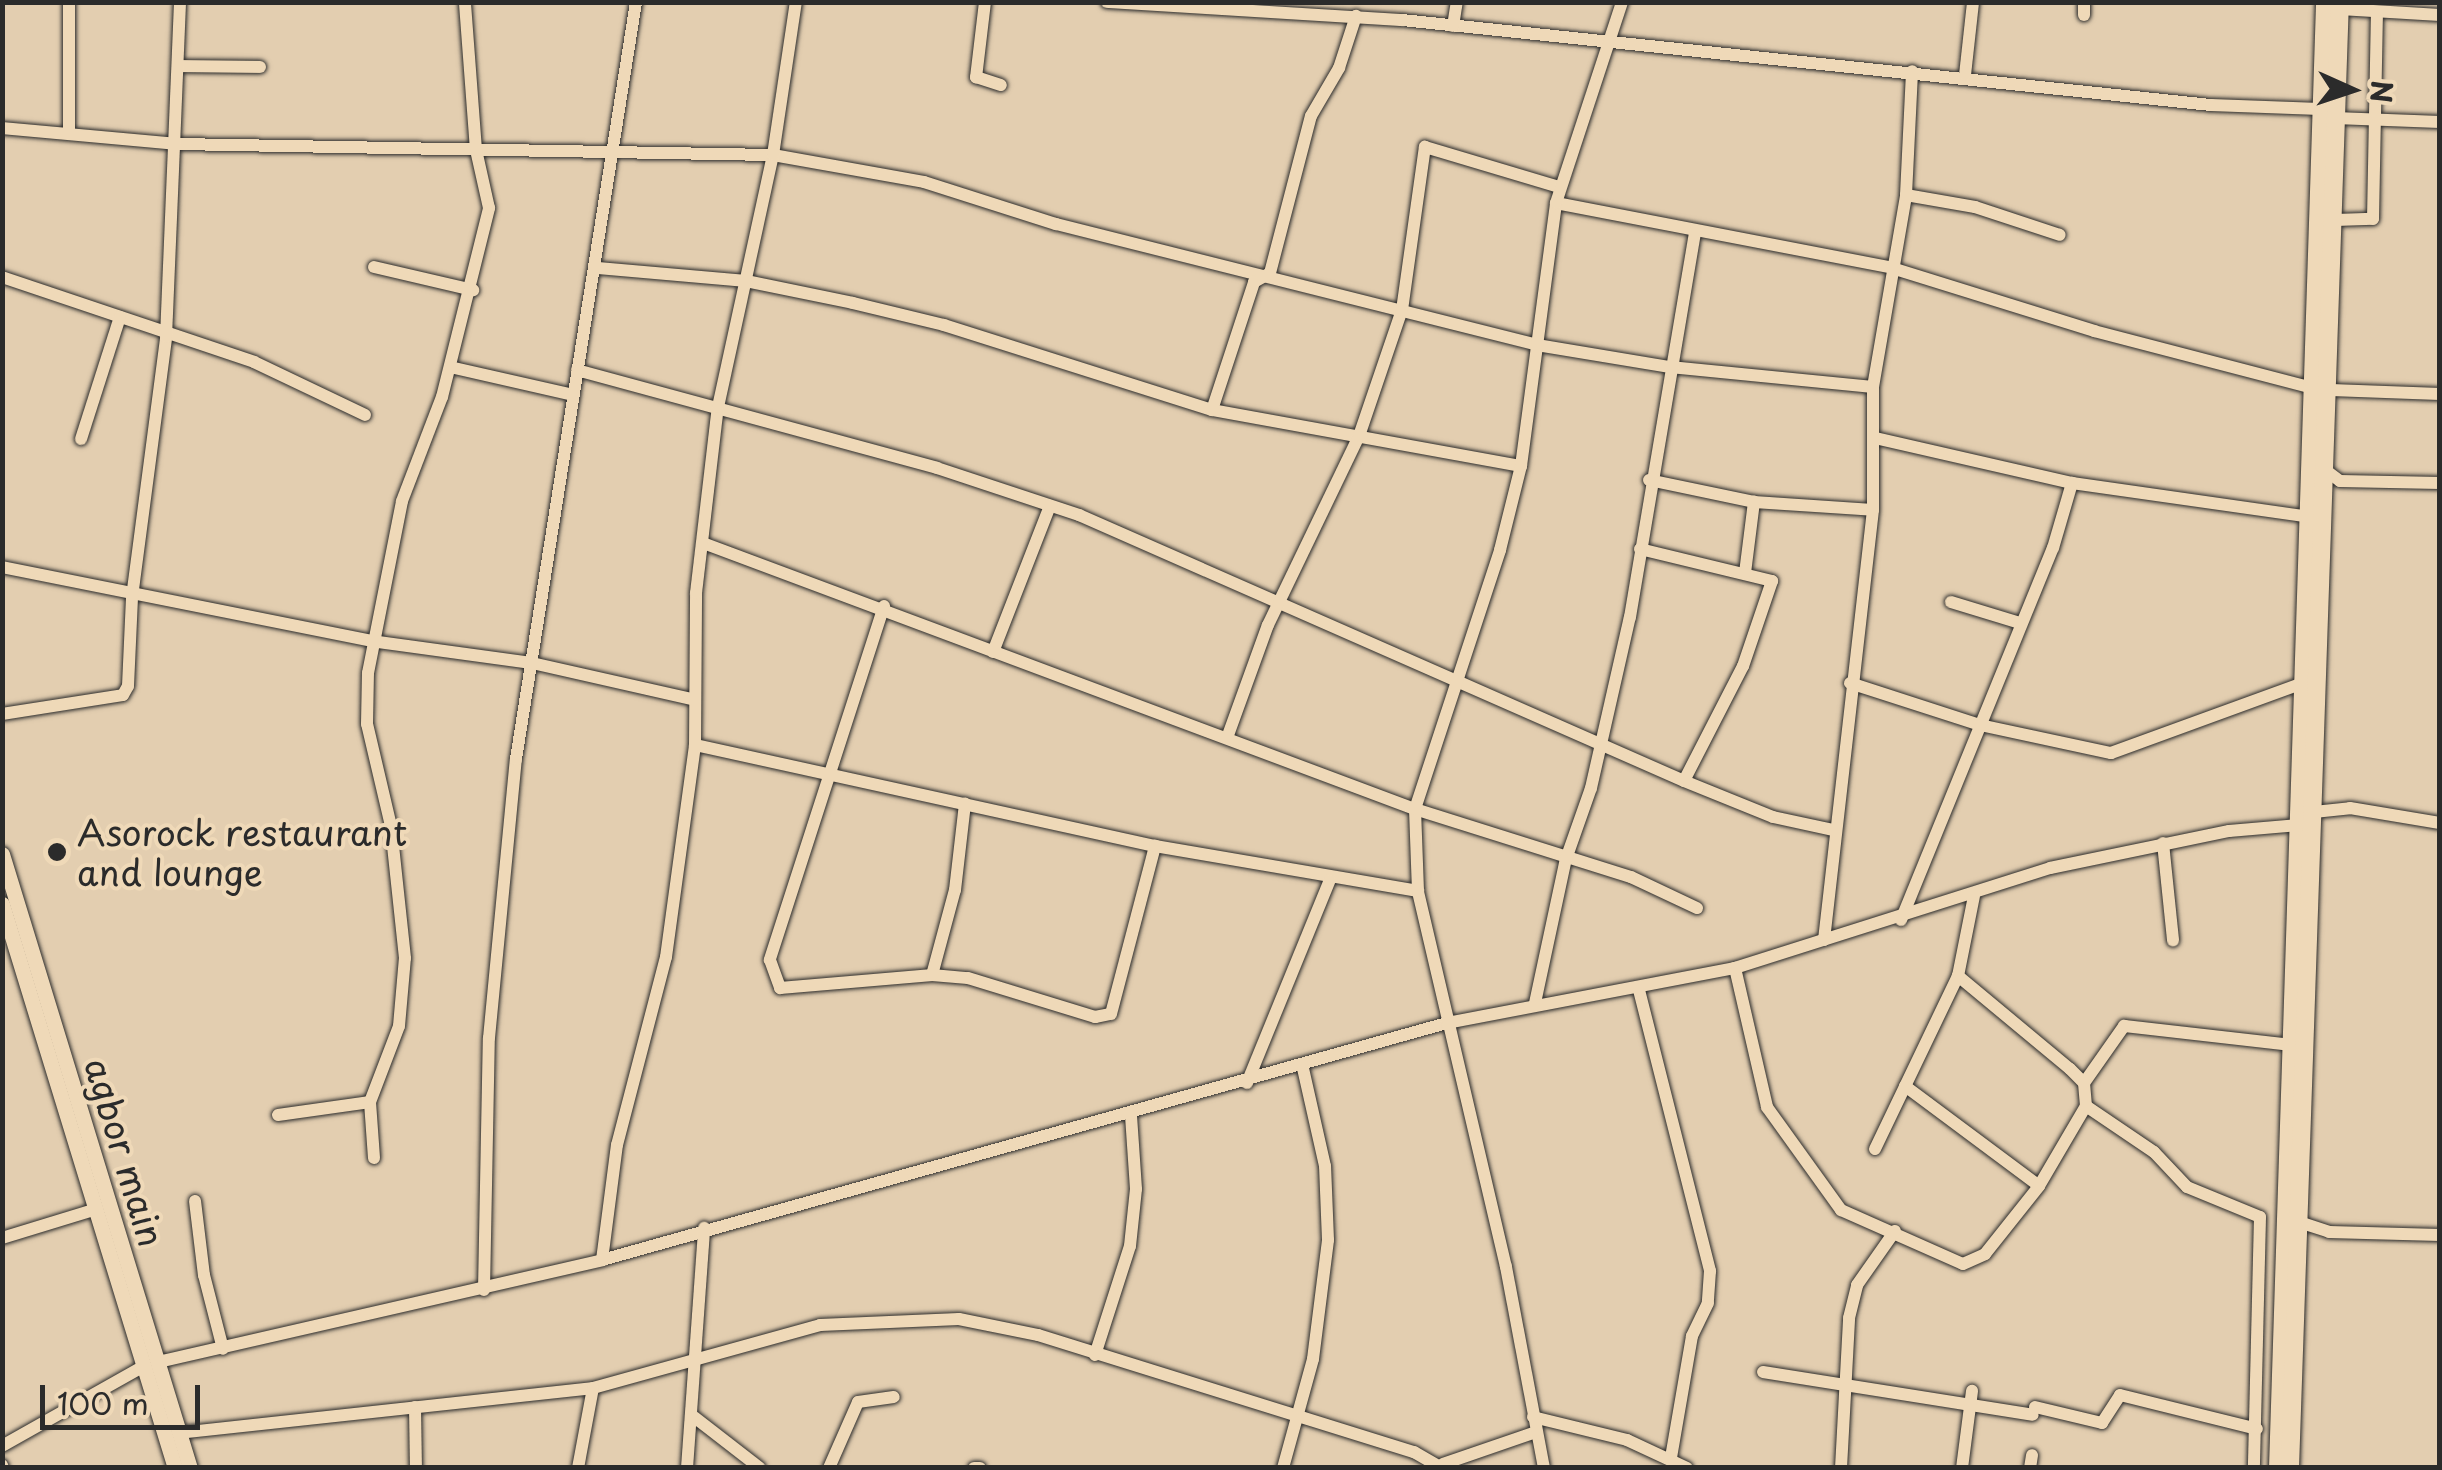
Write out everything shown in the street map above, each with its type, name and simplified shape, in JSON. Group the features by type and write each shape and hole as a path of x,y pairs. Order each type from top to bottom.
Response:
{"highway":[{"path":"2278,1468 2285,1439 2299,1222 2328,472 2322,389 2328,114 2335,5"},
{"path":"2290,1468 2280,1376 2310,517 2335,220 2328,114"}],"main road":[{"name":"agbor main","path":"2,854 151,1364 175,1468"},
{"name":"agbor main","path":"2,904 97,1209 190,1468"}],"street":[{"path":"69,2 69,129"},
{"path":"2,714 123,695 166,337 181,66 180,2"},
{"path":"374,1158 370,1102 399,1026 405,958 391,826 366,724 371,641 402,502 473,290 489,208 476,150 465,2"},
{"path":"484,1290 488,1038 532,662 573,395 598,268 610,155 636,2"},
{"path":"602,1260 616,1145 666,957 694,746 692,699 702,542 718,407 773,154 796,2"},
{"path":"985,2 976,78 1002,85"},
{"path":"1107,2 1286,6 1604,44 1966,75 2211,104 2440,122"},
{"path":"1453,26 1457,2"},
{"path":"1544,1468 1506,1267 1418,891 1414,809 1521,466 1559,187 1604,44 1622,2"},
{"path":"1966,75 1974,2"},
{"path":"2335,5 2378,13 2440,15"},
{"path":"2335,220 2373,218 2378,13"},
{"path":"1212,410 1254,282 1270,273 1311,116 1339,68 1356,16"},
{"path":"181,66 260,66"},
{"path":"1824,940 1833,830 1873,510 1873,387 1906,195 1912,70"},
{"path":"2,128 69,129 177,144 610,155 773,154 924,182 1056,224 1270,273 1537,345 1670,368 1873,387"},
{"path":"1227,738 1279,601 1358,436 1402,310 1425,148 1559,187"},
{"path":"1906,195 1976,208 2060,234"},
{"path":"1556,203 1892,268 2094,331 2322,389 2440,394"},
{"path":"1536,1003 1566,859 1600,744 1640,548 1696,231"},
{"path":"374,267 473,290"},
{"path":"598,268 746,281 944,325 1212,410 1521,466"},
{"path":"2,276 166,337 254,362 365,415"},
{"path":"81,440 120,317"},
{"path":"450,367 573,395"},
{"path":"578,370 718,407 1050,506 1279,601 1684,781 1773,817 1833,830"},
{"path":"1874,438 2072,483 2310,517"},
{"path":"2328,472 2340,481 2440,483"},
{"path":"1649,480 1754,502 1873,510"},
{"path":"1900,920 2072,483"},
{"path":"1746,573 1754,502"},
{"path":"992,652 1050,506"},
{"path":"702,542 884,606 992,652 1414,809 1630,877 1697,908"},
{"path":"1640,548 1772,581 1764,614 1684,781"},
{"path":"2,568 132,598 371,641 532,662 692,699"},
{"path":"1951,602 2020,623"},
{"path":"884,606 770,960 772,977 780,988 932,974 968,978 1095,1017 1111,1014 1155,846"},
{"path":"1850,683 1980,724 2112,753 2303,683"},
{"path":"694,746 1155,846 1330,880 1418,891"},
{"path":"932,974 955,890 966,804"},
{"path":"2314,812 2350,808 2440,823"},
{"path":"4,1442 151,1364 224,1349 352,1312 484,1290 602,1260 704,1228 1303,1068 1447,1024 1536,1003 1639,990 1735,968 1900,920 2050,868 2162,843 2298,825"},
{"path":"2162,843 2173,940"},
{"path":"1247,1083 1330,880"},
{"path":"1875,1149 1958,976 1974,896"},
{"path":"1735,968 1767,1107 1841,1210 1972,1264 2039,1186 2086,1106 2084,1083 2124,1026 2290,1045"},
{"path":"1958,976 2084,1083"},
{"path":"1639,990 1710,1271 1708,1303 1692,1336 1671,1457"},
{"path":"1283,1468 1299,1417 1328,1240 1326,1166 1303,1068"},
{"path":"1905,1086 2039,1186"},
{"path":"278,1115 370,1102"},
{"path":"2086,1106 2154,1152 2186,1187 2260,1218 2260,1378 2254,1468"},
{"path":"1096,1355 1130,1246 1136,1189 1131,1115"},
{"path":"195,1201 204,1275 224,1349"},
{"path":"2,1238 97,1209"},
{"path":"2299,1222 2329,1232 2440,1235"},
{"path":"688,1468 704,1228"},
{"path":"1841,1468 1842,1410 1849,1388 1849,1318 1857,1285 1894,1231"},
{"path":"180,1433 593,1388 820,1325 958,1319 1096,1355 1442,1466 1536,1432"},
{"path":"1763,1372 1849,1388 2102,1423 2120,1395 2257,1429"},
{"path":"2260,1378 2280,1376"},
{"path":"578,1468 593,1388"},
{"path":"1962,1468 1972,1391"},
{"path":"829,1468 858,1402 894,1397"},
{"path":"415,1407 416,1468"},
{"path":"694,1417 760,1468"},
{"path":"1533,1417 1671,1457 1686,1468"}],"place":[{"name":"Asorock restaurant and lounge","path":"57,852"}]}
